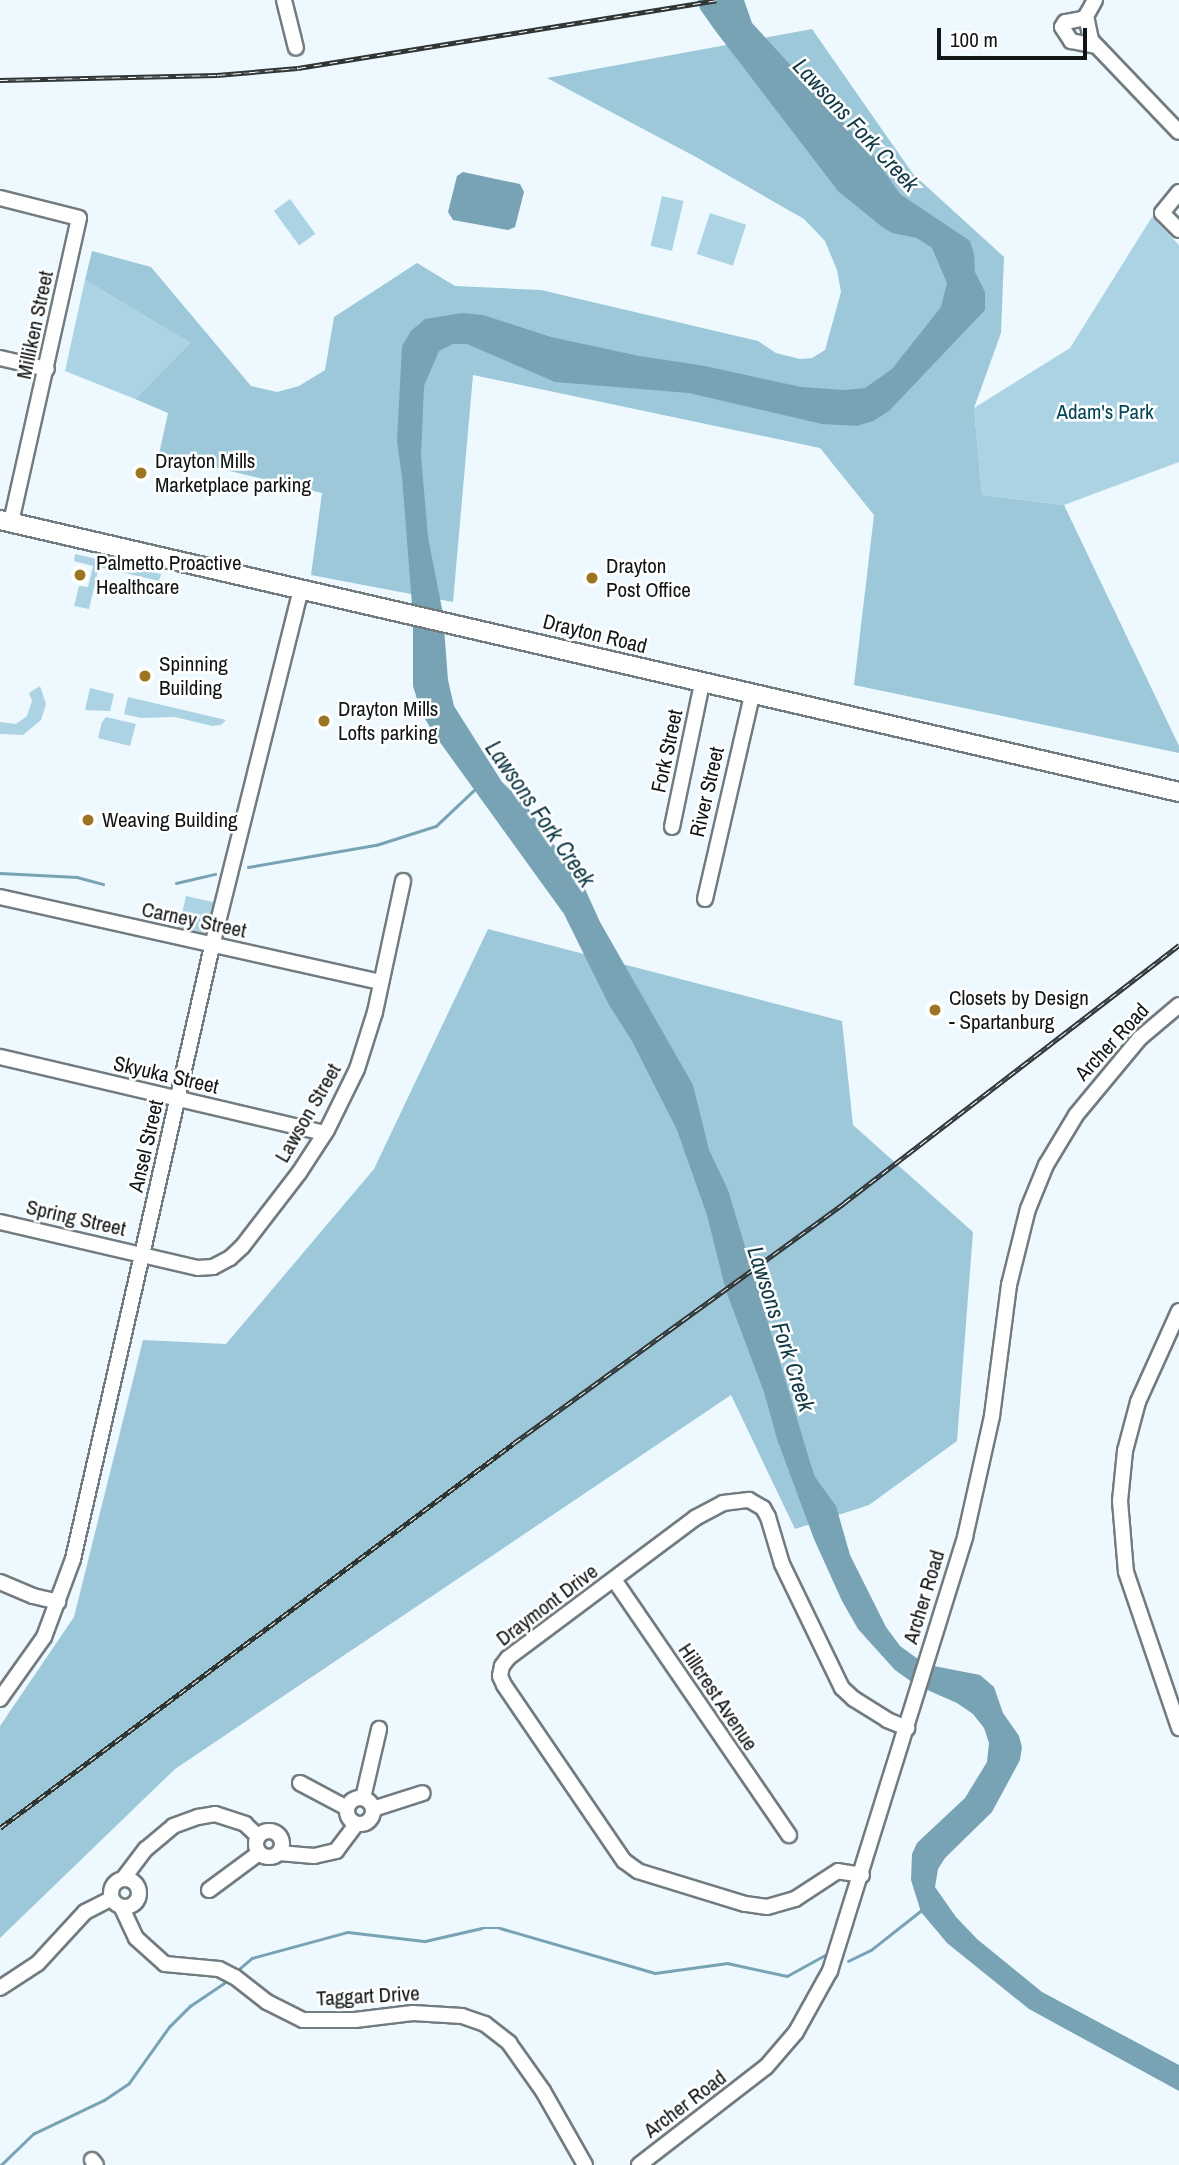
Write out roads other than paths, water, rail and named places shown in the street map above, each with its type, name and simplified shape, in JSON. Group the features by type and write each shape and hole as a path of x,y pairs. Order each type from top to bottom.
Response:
{"main road":[{"name":"Drayton Road","path":"5,521 1179,792"}],"street":[{"path":"285,0 296,48"},
{"path":"1095,0 1086,18 1088,32 1096,46 1179,132"},
{"path":"1086,18 1065,22 1062,27 1071,41 1096,46"},
{"path":"1179,192 1162,213 1179,230"},
{"name":"Milliken Street","path":"0,198 79,218 47,369 5,521"},
{"path":"0,358 47,369"},
{"name":"Ansel Street","path":"0,1699 39,1646 73,1559 212,946 301,589"},
{"name":"Fork Street","path":"672,827 702,684"},
{"name":"River Street","path":"705,899 752,695"},
{"name":"Lawson Street","path":"143,1255 198,1268 223,1263 242,1247 299,1174 358,1069 373,1021 402,881"},
{"name":"Carney Street","path":"0,897 380,982"},
{"name":"Archer Road","path":"639,2165 749,2083 796,2032 830,1971 907,1728 980,1476 1009,1285 1018,1244 1035,1192 1060,1139 1093,1091 1140,1038 1179,1006"},
{"name":"Skyuka Street","path":"0,1057 324,1133"},
{"name":"Spring Street","path":"0,1222 143,1255"},
{"path":"1179,1311 1147,1378 1130,1426 1122,1476 1120,1514 1123,1557 1129,1586 1179,1728"},
{"name":"Draymont Drive","path":"862,1875 838,1871 786,1903 757,1906 653,1878 624,1861 500,1676 502,1666 508,1658 710,1509 737,1499 754,1501 768,1517 782,1564 842,1688 887,1720 907,1728"},
{"name":"Hillcrest Avenue","path":"615,1581 789,1835"},
{"path":"0,1582 33,1596 58,1602"},
{"path":"363,1798 379,1730"},
{"path":"300,1783 346,1808"},
{"path":"259,1853 266,1857 279,1853 314,1856 336,1851 356,1824 367,1822 373,1809 423,1793"},
{"path":"346,1808 353,1800 363,1798"},
{"path":"363,1798 373,1809"},
{"path":"346,1808 348,1818 356,1824"},
{"path":"117,1903 111,1889 123,1879 146,1849 173,1826 198,1816 215,1814 245,1824 258,1836 259,1853"},
{"path":"258,1836 272,1831 280,1837 282,1847 279,1853"},
{"path":"209,1891 259,1853"},
{"path":"0,1988 38,1963 85,1912 117,1903 133,1906 139,1897 137,1886 123,1879"},
{"name":"Taggart Drive","path":"117,1903 136,1938 165,1965 219,1969 235,1977 267,2002 303,2020 355,2020 413,2013 462,2016 485,2025 509,2043 543,2091 585,2165"}],"waterway":[{"path":"248,867 376,845 436,826 474,790"},
{"path":"0,873 77,877 103,884"},
{"path":"176,883 215,874"},
{"path":"848,1961 871,1950 923,1909"},
{"path":"238,1970 252,1958 348,1932 425,1941 482,1928 500,1928 655,1973 727,1963 787,1976 825,1955"},
{"path":"1,2165 33,2134 104,2100 129,2083 169,2027 190,2006 227,1981"}],"railway":[{"path":"0,80 217,75 298,68 717,0"},
{"path":"0,1828 514,1443 844,1203 1179,945"}],"place":[{"name":"Drayton Mills Marketplace parking","path":"141,473"},
{"name":"Palmetto Proactive Healthcare","path":"80,575"},
{"name":"Drayton Post Office","path":"592,578"},
{"name":"Spinning Building","path":"145,676"},
{"name":"Drayton Mills Lofts parking","path":"324,721"},
{"name":"Weaving Building","path":"88,820"},
{"name":"Closets by Design - Spartanburg","path":"935,1010"}],"water label":[{"name":"Lawsons Fork Creek","path":"856,125"},
{"name":"Lawsons Fork Creek","path":"540,814"},
{"name":"Lawsons Fork Creek","path":"781,1329"}],"park label":[{"name":"Adam's Park","path":"1105,412"}]}
